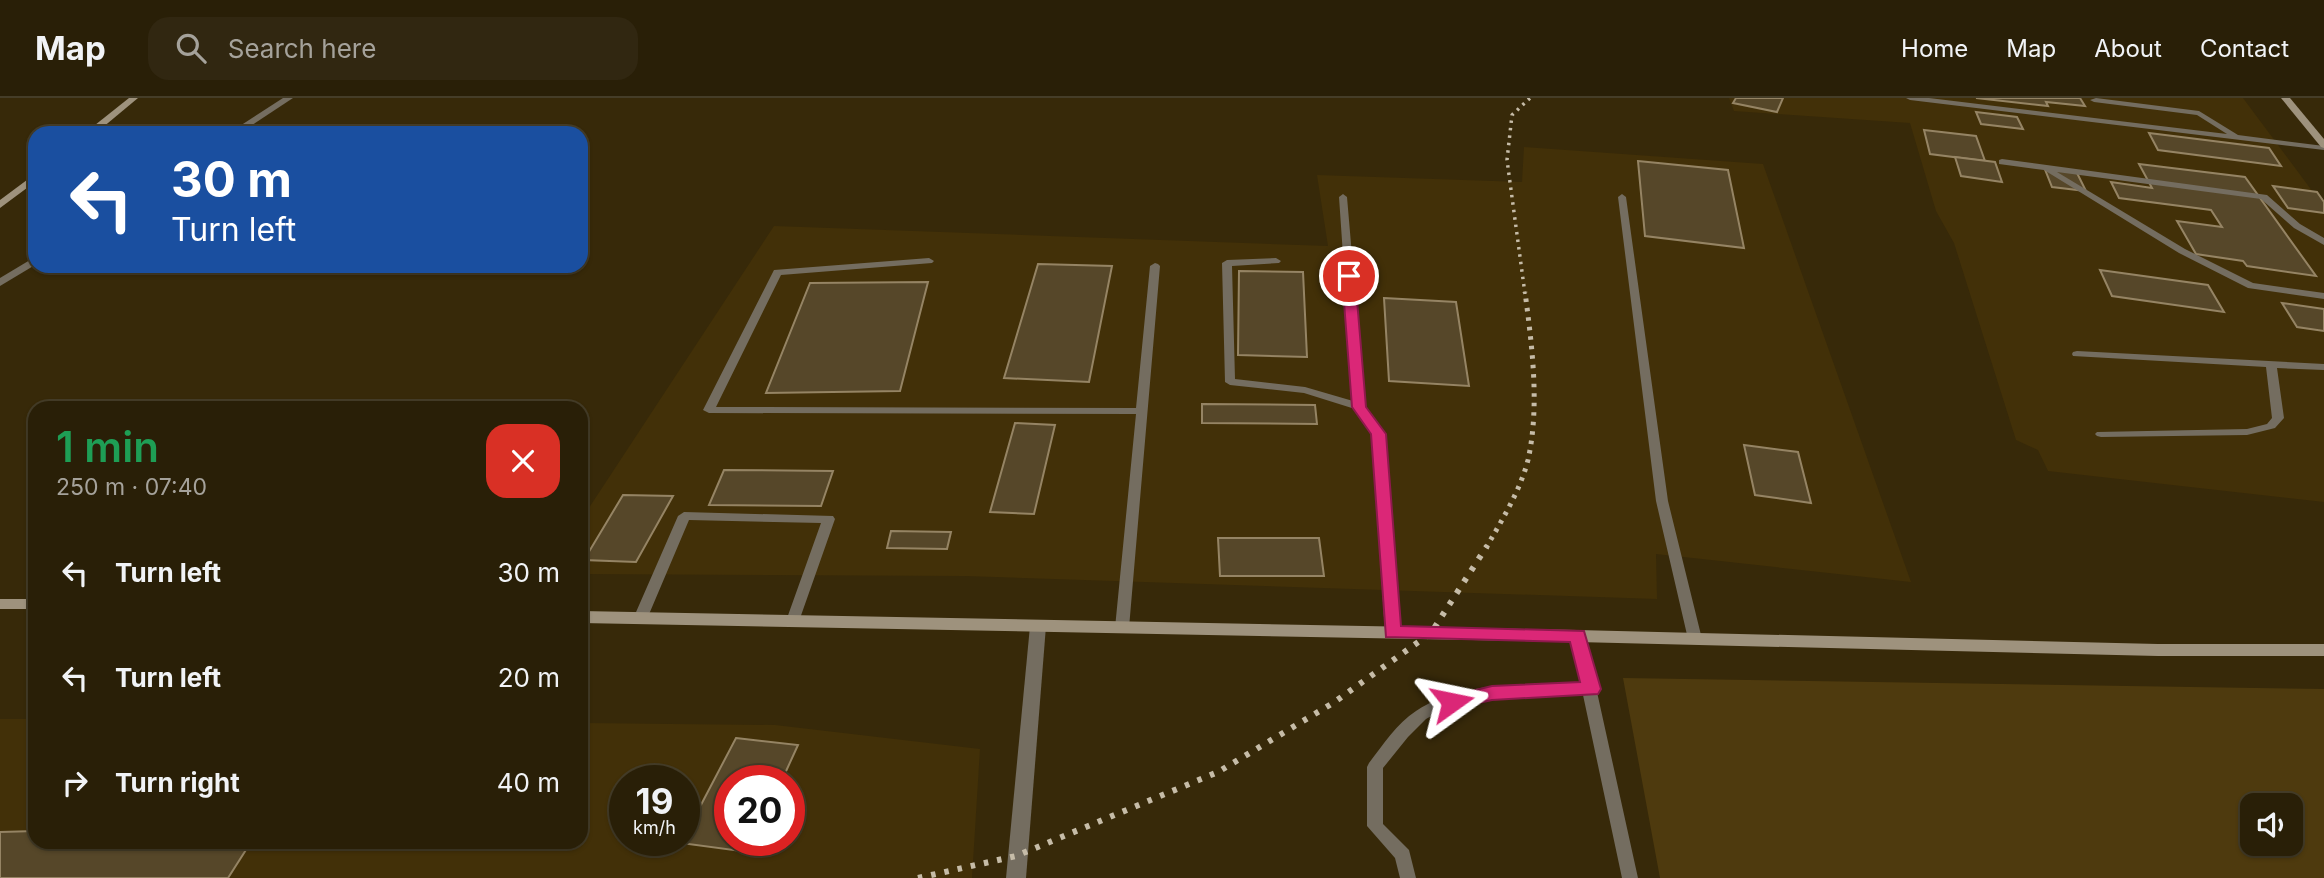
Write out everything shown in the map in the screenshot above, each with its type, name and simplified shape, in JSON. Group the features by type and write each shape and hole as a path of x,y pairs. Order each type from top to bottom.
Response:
{"main road":[{"path":"99,126 134,98"},
{"path":"2285,98 2324,146"},
{"path":"0,205 28,183"},
{"path":"0,604 28,604"},
{"path":"588,617 2145,650 2324,650"}],"street":[{"path":"245,126 289,98"},
{"path":"0,283 28,265"},
{"path":"1016,878 1038,626"}],"lane":[{"path":"1910,98 2324,146"},
{"path":"2094,99 2108,122"},
{"path":"2094,99 2199,113 2238,137"},
{"path":"2002,162 2264,197 2297,226 2324,242"},
{"path":"2044,167 2182,251 2251,286 2324,296"},
{"path":"1343,197 1359,407 1378,434 1392,633"},
{"path":"1622,197 1662,501 1695,639"},
{"path":"929,261 777,272 709,410 1142,411"},
{"path":"1276,261 1227,263 1230,382 1306,390 1359,407"},
{"path":"1122,628 1155,266"},
{"path":"2077,354 2324,366"},
{"path":"2101,434 2247,432 2271,426 2278,418 2272,363"},
{"path":"640,619 684,516 829,519 793,621"},
{"path":"1577,636 1591,689 1630,878"},
{"path":"1408,878 1403,855 1375,825 1375,767 1422,714 1452,702 1492,693 1591,689"}],"shaded area":[{"path":"1729,98 2243,98 2324,207 2324,502 2048,471 2038,450 2016,440 1954,243 1936,211 1910,123 1734,111"},
{"path":"1524,147 1763,164 1911,582 1656,554 1657,599 965,576 588,574 588,509 774,226 1328,246 1317,175 1522,182"},
{"path":"1623,678 2324,689 2324,878 1660,878"},
{"path":"0,719 28,719 28,849 588,849 588,723 775,725 980,749 972,878 0,878"}],"building":[{"path":"1736,98 1783,98 1777,112 1733,103"},
{"path":"1976,98 2080,98 2085,106 2046,102 2048,106"},
{"path":"1976,112 2017,117 2023,129 1981,124"},
{"path":"1924,130 1976,136 1985,161 1930,154"},
{"path":"2149,133 2269,148 2281,166 2158,150"},
{"path":"1955,157 1995,162 2002,182 1961,176"},
{"path":"1638,161 1728,170 1744,248 1645,236"},
{"path":"2139,164 2245,177 2316,276 2247,266 2243,261 2196,254 2177,221 2222,227 2211,210 2119,198 2111,182 2152,188"},
{"path":"2044,167 2076,171 2086,191 2052,187"},
{"path":"2273,186 2317,192 2324,202 2324,213 2288,208"},
{"path":"1038,264 1112,266 1089,382 1004,378"},
{"path":"2100,270 2208,285 2224,312 2112,296"},
{"path":"1239,271 1303,272 1307,357 1238,355"},
{"path":"928,282 900,391 766,393 810,283"},
{"path":"1384,298 1456,302 1469,386 1389,381"},
{"path":"2282,303 2324,309 2324,331 2297,327"},
{"path":"1202,404 1315,405 1317,424 1202,423"},
{"path":"1015,423 1055,425 1034,514 990,512"},
{"path":"1744,445 1798,452 1811,503 1755,495"},
{"path":"724,470 833,471 821,506 709,505"},
{"path":"623,495 673,496 636,562 588,560 588,553"},
{"path":"891,531 951,532 947,549 887,548"},
{"path":"1218,538 1319,538 1324,576 1220,576"},
{"path":"736,738 798,745 789,765 722,765"},
{"path":"714,780 714,847 700,846 700,807"},
{"path":"28,831 28,849 247,849 228,878 0,878 0,832"}],"railway":[{"path":"1525,294 1507,160 1512,115 1530,98"},
{"path":"1486,548 1520,483 1532,439 1534,376 1525,292"},
{"path":"918,878 1016,856 1218,772 1333,703 1431,633 1487,546"}],"route":[{"path":"1349,276 1359,407 1378,434 1392,633 1577,636 1591,689 1492,693 1452,702"}]}
